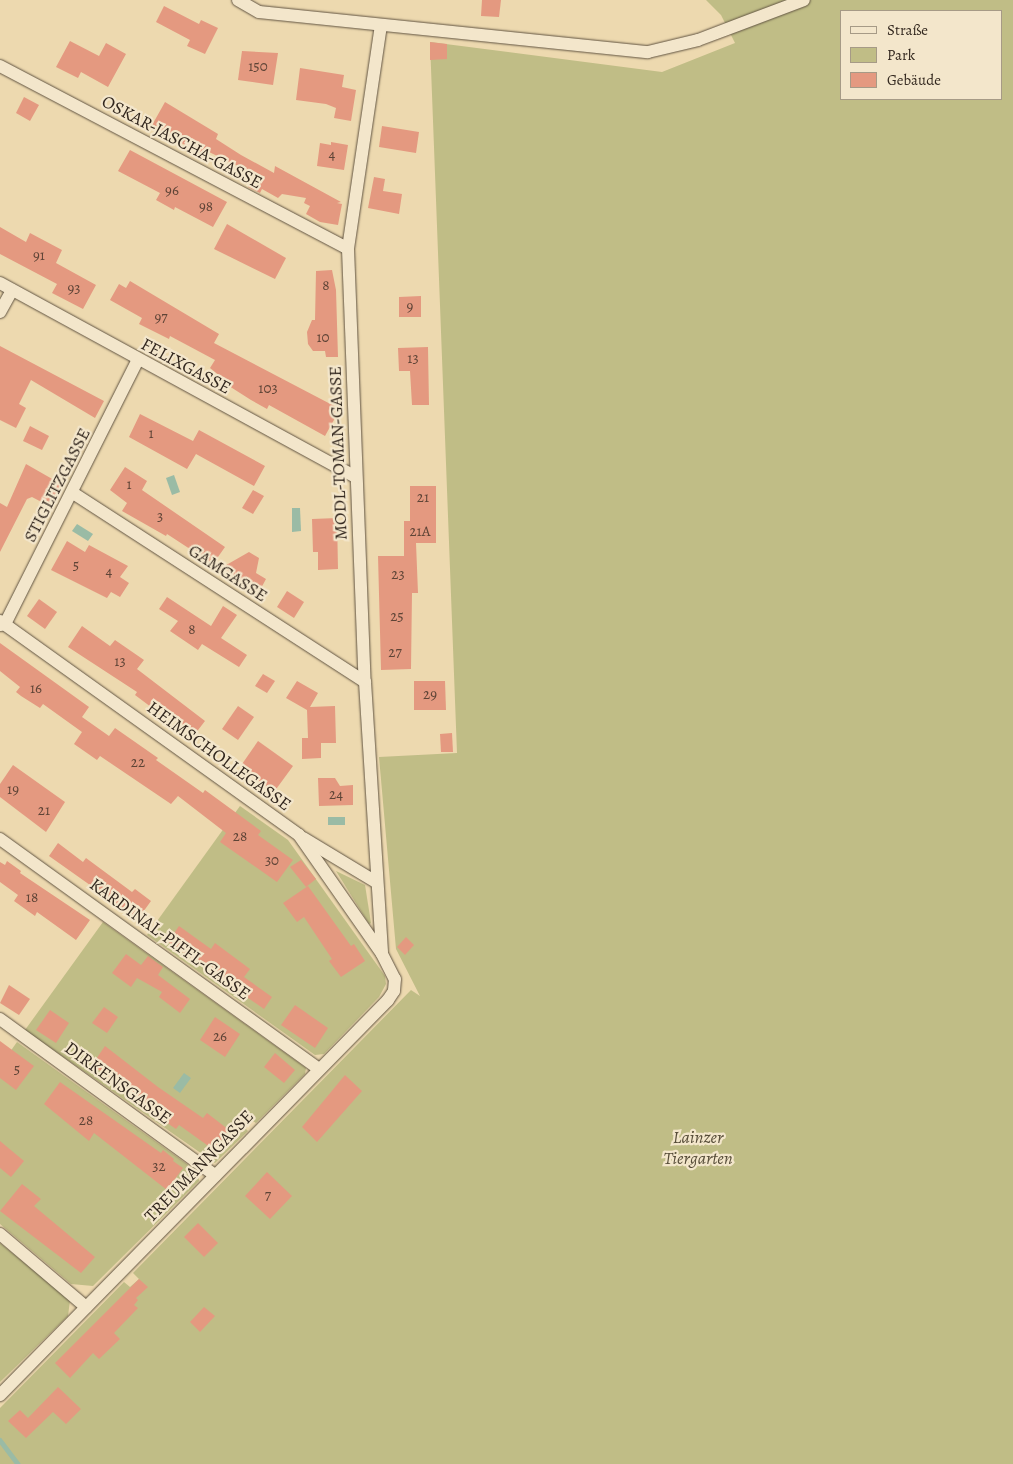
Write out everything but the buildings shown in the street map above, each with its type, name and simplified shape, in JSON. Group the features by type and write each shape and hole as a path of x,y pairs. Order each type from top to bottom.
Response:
{"street":[{"path":"238,0 259,12 648,52 698,40 804,0"},
{"name":"MODL-TOMAN-GASSE","path":"381,25 348,249 365,682 382,954"},
{"name":"OSKAR-JASCHA-GASSE","path":"0,66 348,249"},
{"name":"FELIXGASSE","path":"0,284 356,477"},
{"path":"0,312 12,290"},
{"name":"STIGLITZGASSE","path":"2,623 73,493 138,360"},
{"name":"GAMGASSE","path":"73,493 365,682"},
{"name":"HEIMSCHOLLEGASSE","path":"2,623 299,835 382,954"},
{"path":"299,835 376,882"},
{"name":"KARDINAL-PIFFL-GASSE","path":"0,839 319,1069"},
{"name":"TREUMANNGASSE","path":"0,1395 394,990 395,979 382,954"},
{"name":"DIRKENSGASSE","path":"0,1019 215,1175"},
{"path":"0,1234 86,1307"}],"green space":[{"name":"Lainzer Tiergarten","path":"706,0 1013,0 1013,1464 0,1464 0,1408 124,1282 130,1287 139,1279 133,1273 411,990 420,996 396,949 379,757 457,753 430,42 662,72 735,43 721,15"},
{"path":"240,806 288,840 385,976 386,984 379,997 324,1054 315,1055 147,935"},
{"path":"336,871 365,885 371,923 369,924"},
{"path":"103,922 306,1068 305,1074 256,1123 248,1118 242,1125 248,1131 215,1163 25,1030"},
{"path":"17,1042 198,1172 199,1181 93,1286 71,1284 0,1224 0,1066"},
{"path":"0,1243 70,1300 68,1316 0,1382"}],"shaded area":[{"path":"174,475 180,492 172,495 166,478"},
{"path":"292,508 300,508 301,531 292,532"},
{"path":"77,524 93,534 88,541 72,531"},
{"path":"328,817 345,817 345,825 328,825"},
{"path":"184,1073 191,1078 180,1093 173,1088"}],"waterway":[{"path":"0,1440 18,1464"}]}
